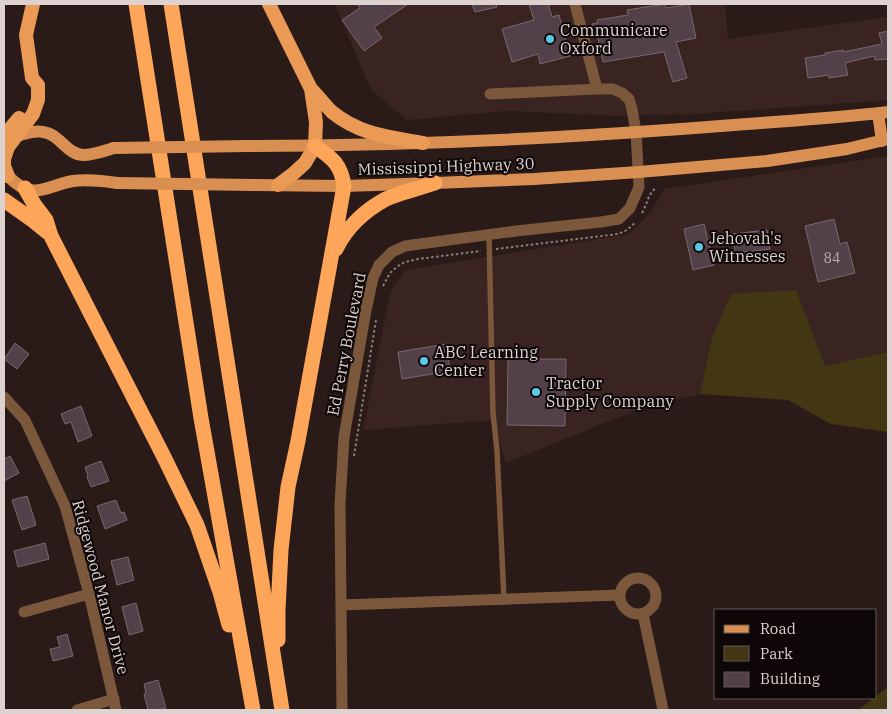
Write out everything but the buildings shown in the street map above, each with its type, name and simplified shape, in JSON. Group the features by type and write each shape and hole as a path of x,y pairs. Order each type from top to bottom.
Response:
{"highway":[{"path":"8,176 4,166 4,159 10,136 33,114 38,100 38,85 32,78 26,35 34,4"},
{"path":"136,4 201,418 252,710"},
{"path":"171,4 280,704"},
{"path":"269,4 311,89 332,112 352,125 376,135 423,143"},
{"path":"278,185 305,163 315,146 316,122 311,89"},
{"path":"280,704 278,610 281,550 288,487 344,186 339,167 331,158 315,146"},
{"path":"331,262 341,240 353,224 368,211 386,199 435,183"},
{"path":"24,188 46,220 52,236 197,525 220,592 252,710"},
{"path":"4,200 52,236"}],"main road":[{"name":"Mississippi Highway 30","path":"10,136 34,131 44,132 54,136 69,150 82,155 114,148 315,146 529,139 883,113"},
{"path":"883,113 885,140"},
{"name":"Mississippi Highway 30","path":"24,188 37,191 73,181 94,180 117,183 344,186 534,179 768,161 847,149 885,140"},
{"path":"8,176 16,184 24,188"}],"street":[{"path":"575,4 597,89"},
{"name":"Ed Perry Boulevard","path":"342,710 340,504 344,437 366,310 373,278 379,265 392,252 405,246 619,219 630,208 639,187 636,132 632,109 629,99 622,93 613,89 597,89 490,94"},
{"name":"Ridgewood Manor Drive","path":"4,398 25,420 65,506 89,594 115,705"},
{"path":"637,578 649,581 656,591 657,598 652,608 643,614 631,613 626,610 620,601 620,595 625,584 637,578"},
{"path":"24,612 89,594"},
{"path":"341,606 620,595"},
{"path":"643,614 663,710"},
{"path":"77,710 115,705"}],"lane":[{"path":"489,235 493,413 504,600"}],"path":[{"path":"642,212 647,205 650,193 656,188"},
{"path":"354,457 373,340"}],"shaded area":[{"path":"335,4 725,4 728,39 887,17 888,4 888,100 696,114 621,116 506,111 407,120 371,90"},
{"path":"888,156 888,352 644,407 506,463 493,420 363,430 391,290 406,270 629,234 651,212 664,189"}],"green space":[{"path":"796,290 825,366 888,352 888,432 831,424 788,400 700,394 712,338 731,294"},
{"path":"888,687 888,710 858,710 873,699 877,699 877,695"}],"place":[{"name":"Communicare Oxford","path":"550,39"},
{"name":"Jehovah's Witnesses","path":"699,247"},
{"name":"ABC Learning Center","path":"424,361"},
{"name":"Tractor Supply Company","path":"536,392"}]}
